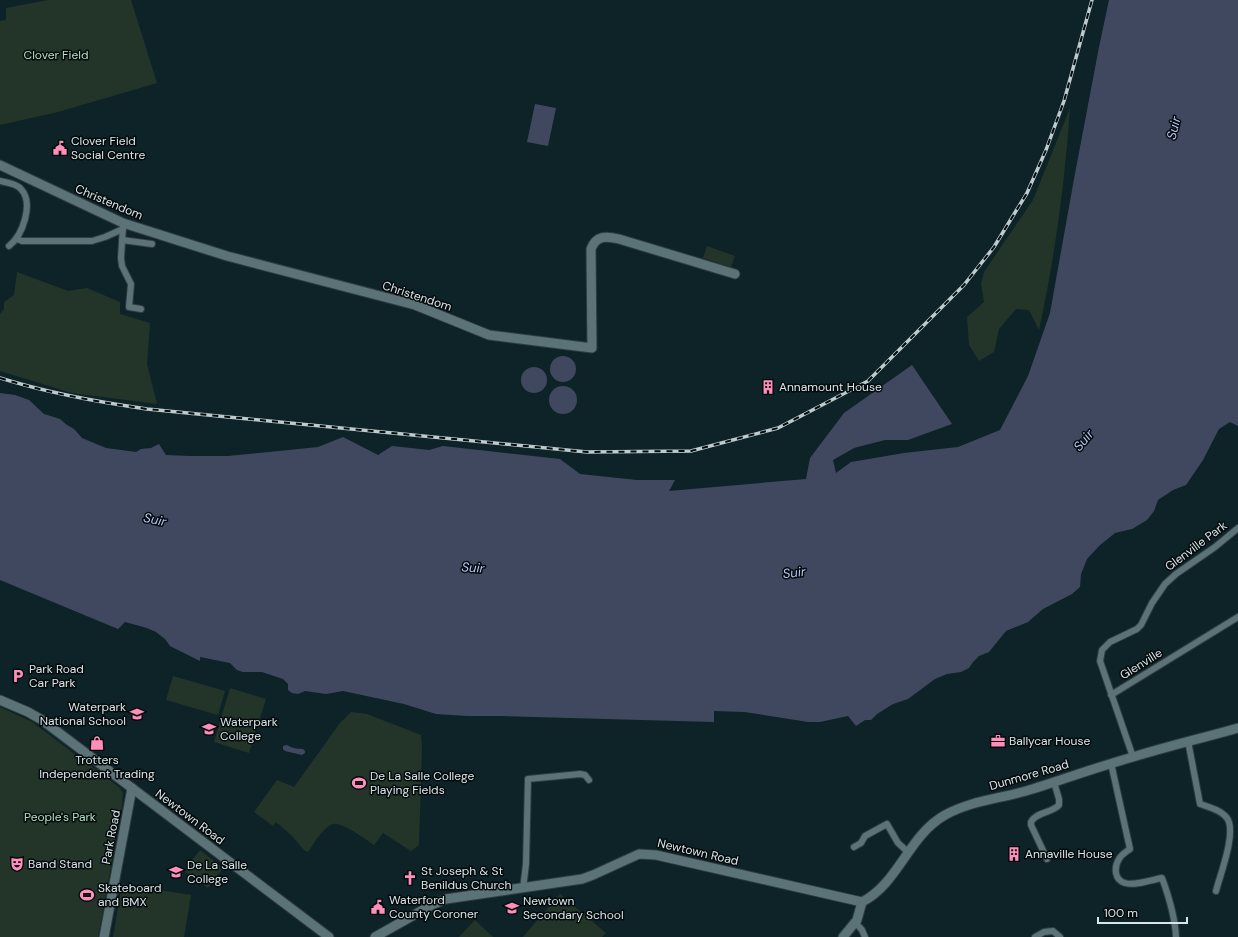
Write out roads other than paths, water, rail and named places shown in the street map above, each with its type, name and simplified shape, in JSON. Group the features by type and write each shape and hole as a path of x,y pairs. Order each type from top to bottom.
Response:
{"main road":[{"name":"Christendom","path":"0,165 123,226 227,256 415,305 489,334 592,348 591,249 593,243 600,238 608,236 735,274"},
{"path":"0,700 25,710 39,718 132,788"},
{"name":"Dunmore Road","path":"862,902 885,885 908,852 929,826 951,812 972,804 1024,791 1111,763 1238,728"},
{"name":"Park Road","path":"104,937 132,788"},
{"name":"Newtown Road","path":"132,788 329,937"},
{"name":"Newtown Road","path":"375,937 442,900 523,889 586,878 632,856 645,853 789,884 862,902"},
{"path":"843,937 855,922 862,902"}],"street":[{"path":"0,181 16,185 23,193 27,207 26,216 17,239 10,246"},
{"path":"17,239 22,241 92,241 105,237 123,226"},
{"path":"123,226 121,258 122,266 131,284 129,306 141,309"},
{"path":"122,240 152,244"},
{"name":"Glenville Park","path":"1111,695 1100,661 1102,650 1110,642 1137,629 1165,584 1176,574 1215,547 1238,528"},
{"name":"Glenville","path":"1111,695 1238,617"},
{"path":"1111,695 1133,757"},
{"path":"1188,741 1200,804 1221,812 1228,819 1231,828 1230,838 1216,892"},
{"path":"1111,763 1130,849 1118,860 1116,872 1117,878 1125,883 1162,878 1169,897 1176,926 1176,937"},
{"path":"523,889 526,864 528,779 580,774 585,775 589,780"},
{"path":"1047,859 1031,822 1036,816 1056,808 1059,805 1059,799 1054,782"},
{"path":"854,847 861,843 865,836 887,824 898,843 908,852"},
{"path":"855,922 862,930 865,937"},
{"path":"1035,937 1044,932 1053,931 1060,937"}],"water":[{"name":"Suir","path":"1109,0 1238,0 1238,426 1230,422 1219,429 1203,460 1186,485 1173,490 1158,500 1154,511 1147,520 1132,529 1115,533 1099,546 1087,559 1081,574 1080,587 1072,594 1043,609 1028,622 1006,631 989,652 979,656 969,668 961,672 947,674 935,679 908,699 893,704 877,714 871,720 865,720 856,726 848,716 820,722 808,722 745,712 714,711 714,722 467,716 436,714 404,704 343,691 326,694 305,691 298,694 292,693 288,690 288,684 283,679 262,672 243,672 237,670 230,663 200,657 200,661 170,646 165,639 156,632 147,628 125,622 118,629 0,580 0,393 15,395 29,400 44,414 60,419 74,429 82,438 106,448 136,452 159,444 166,455 228,456 318,447 343,437 378,455 392,446 429,450 443,446 560,459 580,474 637,480 675,480 669,491 806,479 810,458 844,413 912,365 952,424 908,440 885,440 854,448 833,460 836,473 851,462 904,453 958,447 1000,430 1028,376 1050,313 1074,179"},
{"path":"535,104 556,108 548,146 527,142"},
{"path":"563,356 572,360 576,369 572,378 563,382 554,378 550,369 554,360"},
{"path":"534,367 543,371 547,380 543,389 534,393 525,389 521,380 525,371"},
{"path":"563,386 573,390 577,400 573,410 563,414 553,410 549,400 553,390"},
{"path":"287,745 303,749 305,753 302,755 285,751 283,746"}],"railway":[{"path":"0,378 73,396 147,409 587,452 691,451 778,428 868,381 964,285 994,247 1027,193 1046,150 1064,101 1092,0"}],"place":[{"name":"Clover Field Social Centre","path":"60,148"},
{"name":"Annamount House","path":"768,387"},
{"name":"Park Road Car Park","path":"18,676"},
{"name":"Waterpark National School","path":"137,714"},
{"name":"Waterpark College","path":"209,729"},
{"name":"Ballycar House","path":"998,741"},
{"name":"Trotters Independent Trading","path":"97,743"},
{"name":"De La Salle College Playing Fields","path":"359,783"},
{"name":"Annaville House","path":"1014,854"},
{"name":"Band Stand","path":"17,864"},
{"name":"De La Salle College","path":"176,872"},
{"name":"St Joseph & St Benildus Church","path":"410,878"},
{"name":"Skateboard and BMX","path":"87,895"},
{"name":"Waterford County Coroner","path":"378,907"},
{"name":"Newtown Secondary School","path":"512,908"}],"park label":[{"name":"Clover Field","path":"56,55"},
{"name":"People's Park","path":"60,817"}]}
